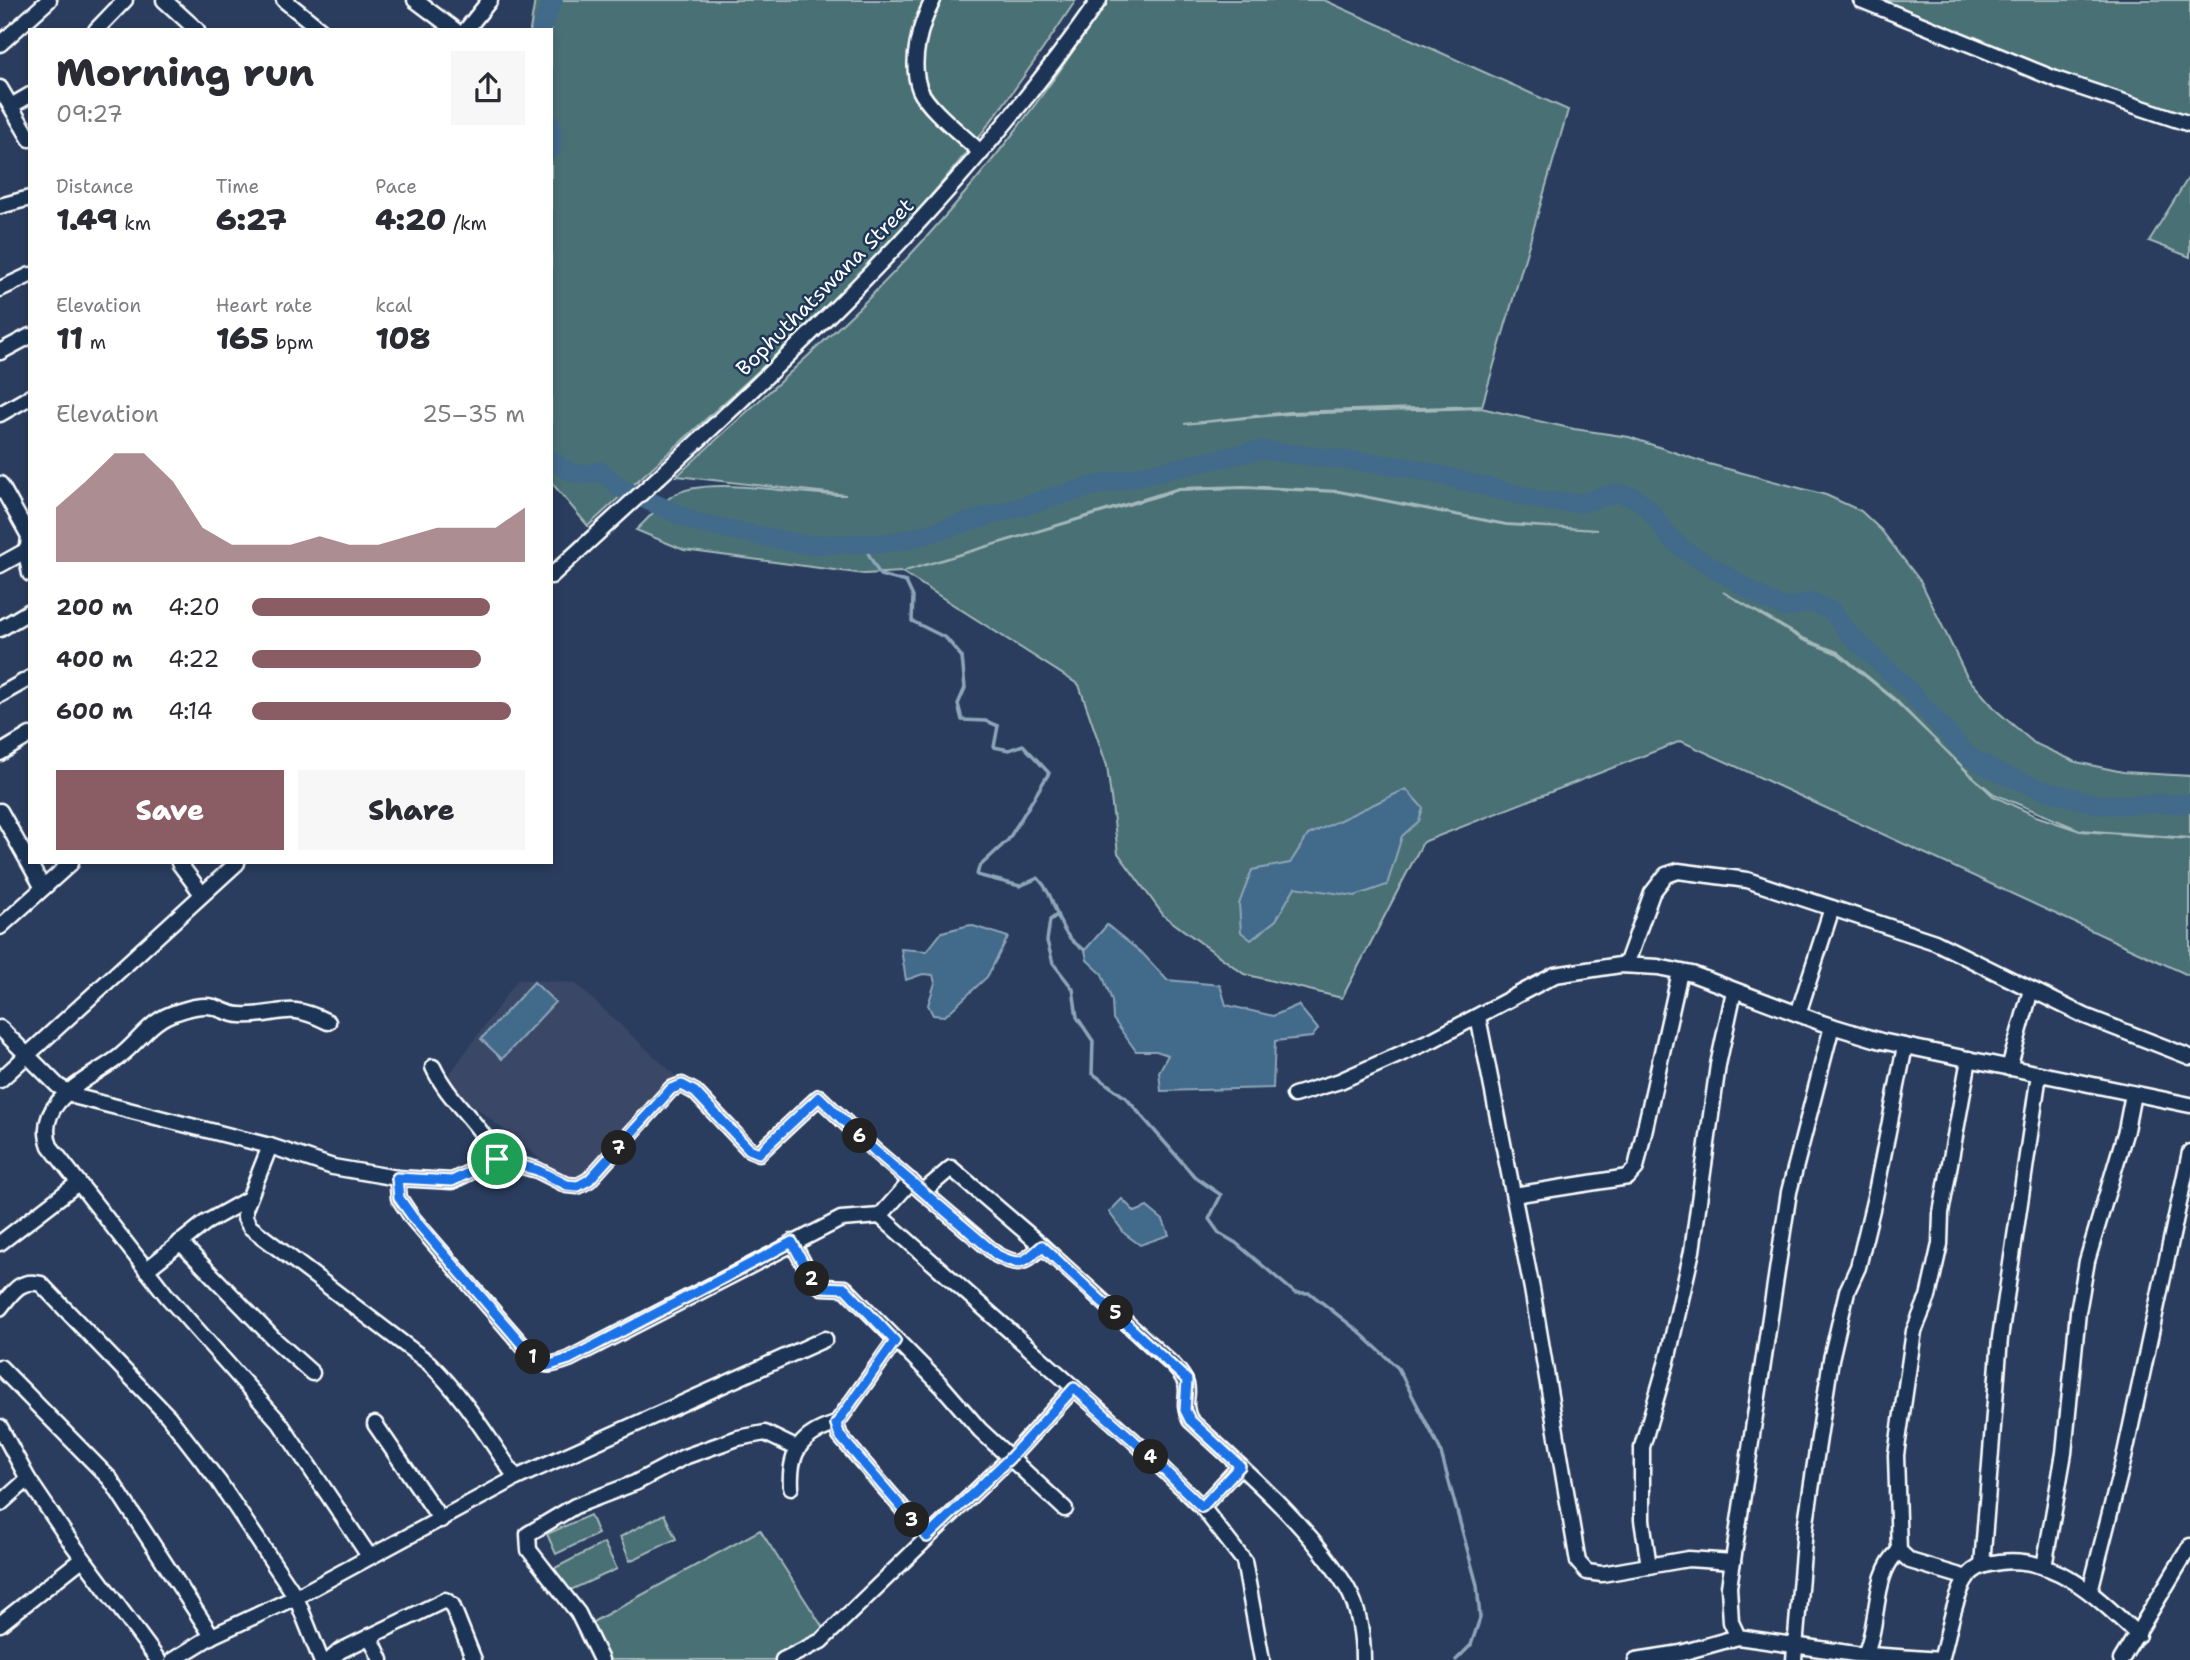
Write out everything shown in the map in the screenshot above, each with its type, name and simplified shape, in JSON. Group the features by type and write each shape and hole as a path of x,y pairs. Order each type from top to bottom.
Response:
{"street":[{"path":"0,44 50,0"},
{"path":"101,28 125,0"},
{"path":"164,0 195,28"},
{"path":"284,0 318,28"},
{"path":"415,0 452,28"},
{"path":"468,28 490,0"},
{"path":"933,0 919,37 916,67 920,89 929,103 981,153"},
{"name":"Bophuthatswana Street","path":"553,574 678,461 885,261 981,153 1098,0"},
{"path":"1861,0 2080,88 2190,124"},
{"path":"0,88 28,136"},
{"path":"10,106 28,96"},
{"path":"0,206 28,199"},
{"path":"2,284 28,276"},
{"path":"0,352 28,337"},
{"path":"0,414 28,398"},
{"path":"2,493 28,534"},
{"path":"0,565 28,554"},
{"path":"0,629 28,612"},
{"path":"0,695 28,679"},
{"path":"0,754 28,741"},
{"path":"0,811 28,861"},
{"path":"30,864 43,888"},
{"path":"0,927 70,864"},
{"path":"179,864 202,894"},
{"path":"0,1080 236,864"},
{"path":"1626,965 1652,893 1666,876 1678,871 1748,880 1935,942 2085,1016 2190,1057"},
{"path":"1798,1014 1832,908"},
{"path":"1294,1095 1340,1081 1478,1017 1555,975 1626,965 1680,972 1832,1027 1905,1046 2190,1105"},
{"path":"1514,1195 1628,1177 1636,1168 1680,972"},
{"path":"2009,1068 2031,990"},
{"path":"1649,1566 1642,1520 1642,1447 1667,1361 1692,1251 1718,1065 1734,991"},
{"path":"328,1022 305,1010 237,1015 204,1006 161,1017 118,1058 67,1093 46,1122 45,1134 50,1146 146,1270 209,1346 280,1423 369,1556"},
{"path":"1478,1017 1514,1195 1578,1562 1587,1572 1602,1574 1688,1559 1733,1562"},
{"path":"1738,1637 1731,1622 1729,1587 1760,1366 1789,1192 1832,1027"},
{"path":"0,1028 26,1057 67,1093 96,1103 270,1146 333,1167 397,1178 452,1181 497,1159 537,1170 567,1185 578,1186 589,1180 671,1089 682,1085 695,1092 749,1149 759,1153 819,1097 997,1255 1013,1263 1028,1259 1042,1246"},
{"path":"1794,1660 1805,1529 1831,1359 1847,1291 1858,1267 1875,1197 1905,1046"},
{"path":"1967,1578 1910,1561 1899,1551 1896,1455 1914,1331 1928,1297 1940,1244 1941,1213 1969,1059"},
{"path":"433,1068 442,1086 487,1137 497,1159"},
{"path":"1982,1564 2000,1338 2039,1074"},
{"path":"2044,1567 2064,1453 2078,1312 2087,1261 2126,1130 2133,1094"},
{"path":"270,1146 248,1199 246,1218 250,1227 397,1336 454,1387 516,1478"},
{"path":"2090,1591 2124,1458 2190,1152"},
{"path":"923,1192 951,1168 1042,1246 1187,1380 1185,1410 1190,1420 1240,1466 1323,1555 1348,1589 1358,1616 1363,1660"},
{"path":"397,1178 399,1198 414,1219 539,1364 547,1366 569,1359 841,1219 880,1216 911,1181"},
{"path":"0,1243 78,1182"},
{"path":"146,1270 224,1210 248,1199"},
{"path":"880,1216 1133,1440 1202,1507 1244,1561 1262,1660"},
{"path":"180,1242 274,1339 312,1373"},
{"path":"792,1242 813,1281 822,1287 845,1288 1010,1458 1065,1509"},
{"path":"0,1308 18,1286 31,1282 41,1284 168,1416 236,1506 296,1597 321,1660"},
{"path":"173,1660 212,1636 296,1597 516,1478 825,1339"},
{"path":"791,1487 790,1469 797,1448 815,1430 836,1424 895,1341"},
{"path":"0,1367 110,1479 212,1636"},
{"path":"783,1660 821,1641 1010,1458 1074,1388"},
{"path":"375,1424 441,1520"},
{"path":"836,1424 840,1436 927,1537"},
{"path":"0,1427 28,1479 82,1559 158,1660"},
{"path":"601,1660 578,1613 529,1550 528,1534 575,1506 635,1483 684,1457 738,1438 765,1433 797,1448"},
{"path":"1202,1507 1240,1466"},
{"path":"0,1504 28,1479"},
{"path":"2121,1660 2190,1546"},
{"path":"1865,1654 1872,1639 1884,1573 1889,1559 1899,1551"},
{"path":"0,1624 82,1559"},
{"path":"1636,1660 1681,1653 1738,1637 1865,1654 1941,1660 1967,1578 1982,1564 2008,1561 2044,1567 2065,1576 2090,1591 2138,1635"},
{"path":"330,1660 340,1651 445,1600 452,1605 474,1660"},
{"path":"370,1636 381,1660"}],"shaded area":[{"path":"1406,789 1423,808 1419,821 1402,836 1387,885 1355,896 1295,887 1276,920 1251,940 1241,932 1239,904 1252,870 1290,863 1308,835"},
{"path":"970,925 1008,937 987,977 945,1016 933,1015 928,1005 935,983 933,975 923,974 906,980 901,949 927,951 942,932"},
{"path":"1107,925 1144,955 1167,980 1220,985 1226,1005 1273,1016 1298,1005 1318,1029 1312,1037 1275,1041 1273,1088 1161,1091 1159,1072 1168,1055 1156,1051 1136,1051 1113,1019 1112,1001 1102,974 1087,960 1085,950"},
{"path":"518,979 575,983 678,1078 579,1190 444,1082"},
{"path":"534,982 555,1002 502,1059 481,1039"},
{"path":"1122,1199 1135,1212 1147,1207 1163,1220 1169,1235 1140,1245 1125,1234 1109,1212"}],"green space":[{"path":"535,0 1076,0 1038,57 955,167 872,260 712,414 588,526 553,484 553,28 530,28"},
{"path":"1106,0 1324,0 1568,110 1482,406 1289,412 1184,424 1289,414 1481,408 1574,429 1629,437 1709,464 1826,495 1861,511 1881,530 1921,582 1967,677 1997,711 2034,743 2076,762 2123,772 2190,776 2190,838 2080,830 1994,794 1975,778 1993,796 2036,816 2080,831 2190,839 2190,976 1681,741 1423,842 1342,998 1244,974 1164,916 1118,853 1107,766 1079,685 902,572 864,574 684,550 636,530 672,496 688,489 731,486 846,495 677,476 821,344 901,265 995,156 1081,40","holes":["1244,486 1339,491 1506,524 1598,530 1506,525 1339,492 1244,488 1179,490 905,571 1179,488","1723,592 1803,638 1838,652 1895,699 1940,744 1894,700 1838,654 1803,640"]},
{"path":"1873,0 2190,0 2190,117 2137,101"},
{"path":"2190,175 2190,257 2149,241"},
{"path":"664,1514 676,1539 630,1561 620,1537"},
{"path":"590,1515 598,1534 556,1554 547,1534"},
{"path":"760,1530 829,1637 785,1660 609,1660 589,1624"},
{"path":"604,1543 617,1569 564,1593 553,1569"}],"waterway":[{"path":"542,28 553,0"},
{"path":"553,460 574,473 600,471 622,489 698,523 805,545 884,543 909,539 1093,486 1259,450 1412,468 1543,501 1581,503 1616,493 1634,497 1648,508 1671,539 1686,551 1770,602 1787,608 1811,602 1832,611 1850,635 1901,682 1968,756 1997,772 2041,789 2100,805 2190,803"},
{"path":"863,544 880,575 906,582 913,597 912,621 946,638 962,657 965,688 958,704 962,720 986,721 998,726 994,747 1009,750 1023,745 1049,773 1008,840 979,867 977,875 1020,886 1038,878 1045,887 1067,935 1085,950"},
{"path":"1057,915 1050,920 1047,941 1053,963 1073,989 1077,1017 1093,1041 1092,1073 1126,1098 1195,1177 1221,1195 1209,1219 1219,1233 1236,1243 1295,1293 1310,1293 1357,1330 1398,1368 1440,1449 1477,1585 1480,1618 1471,1645 1456,1660"}],"route":[{"path":"682,1085 695,1092 749,1149 759,1153 812,1100 819,1097 826,1100 875,1151 997,1255 1013,1263 1021,1262 1042,1246 1187,1380 1189,1390 1185,1410 1190,1420 1240,1466 1202,1507 1074,1388 1010,1458 927,1537 840,1436 836,1424 895,1341 845,1288 822,1287 813,1281 792,1242 747,1268 646,1317 569,1359 547,1366 539,1364 399,1198 397,1178 452,1181 497,1159 537,1170 567,1185 578,1186 589,1180 671,1089 682,1085"}]}
